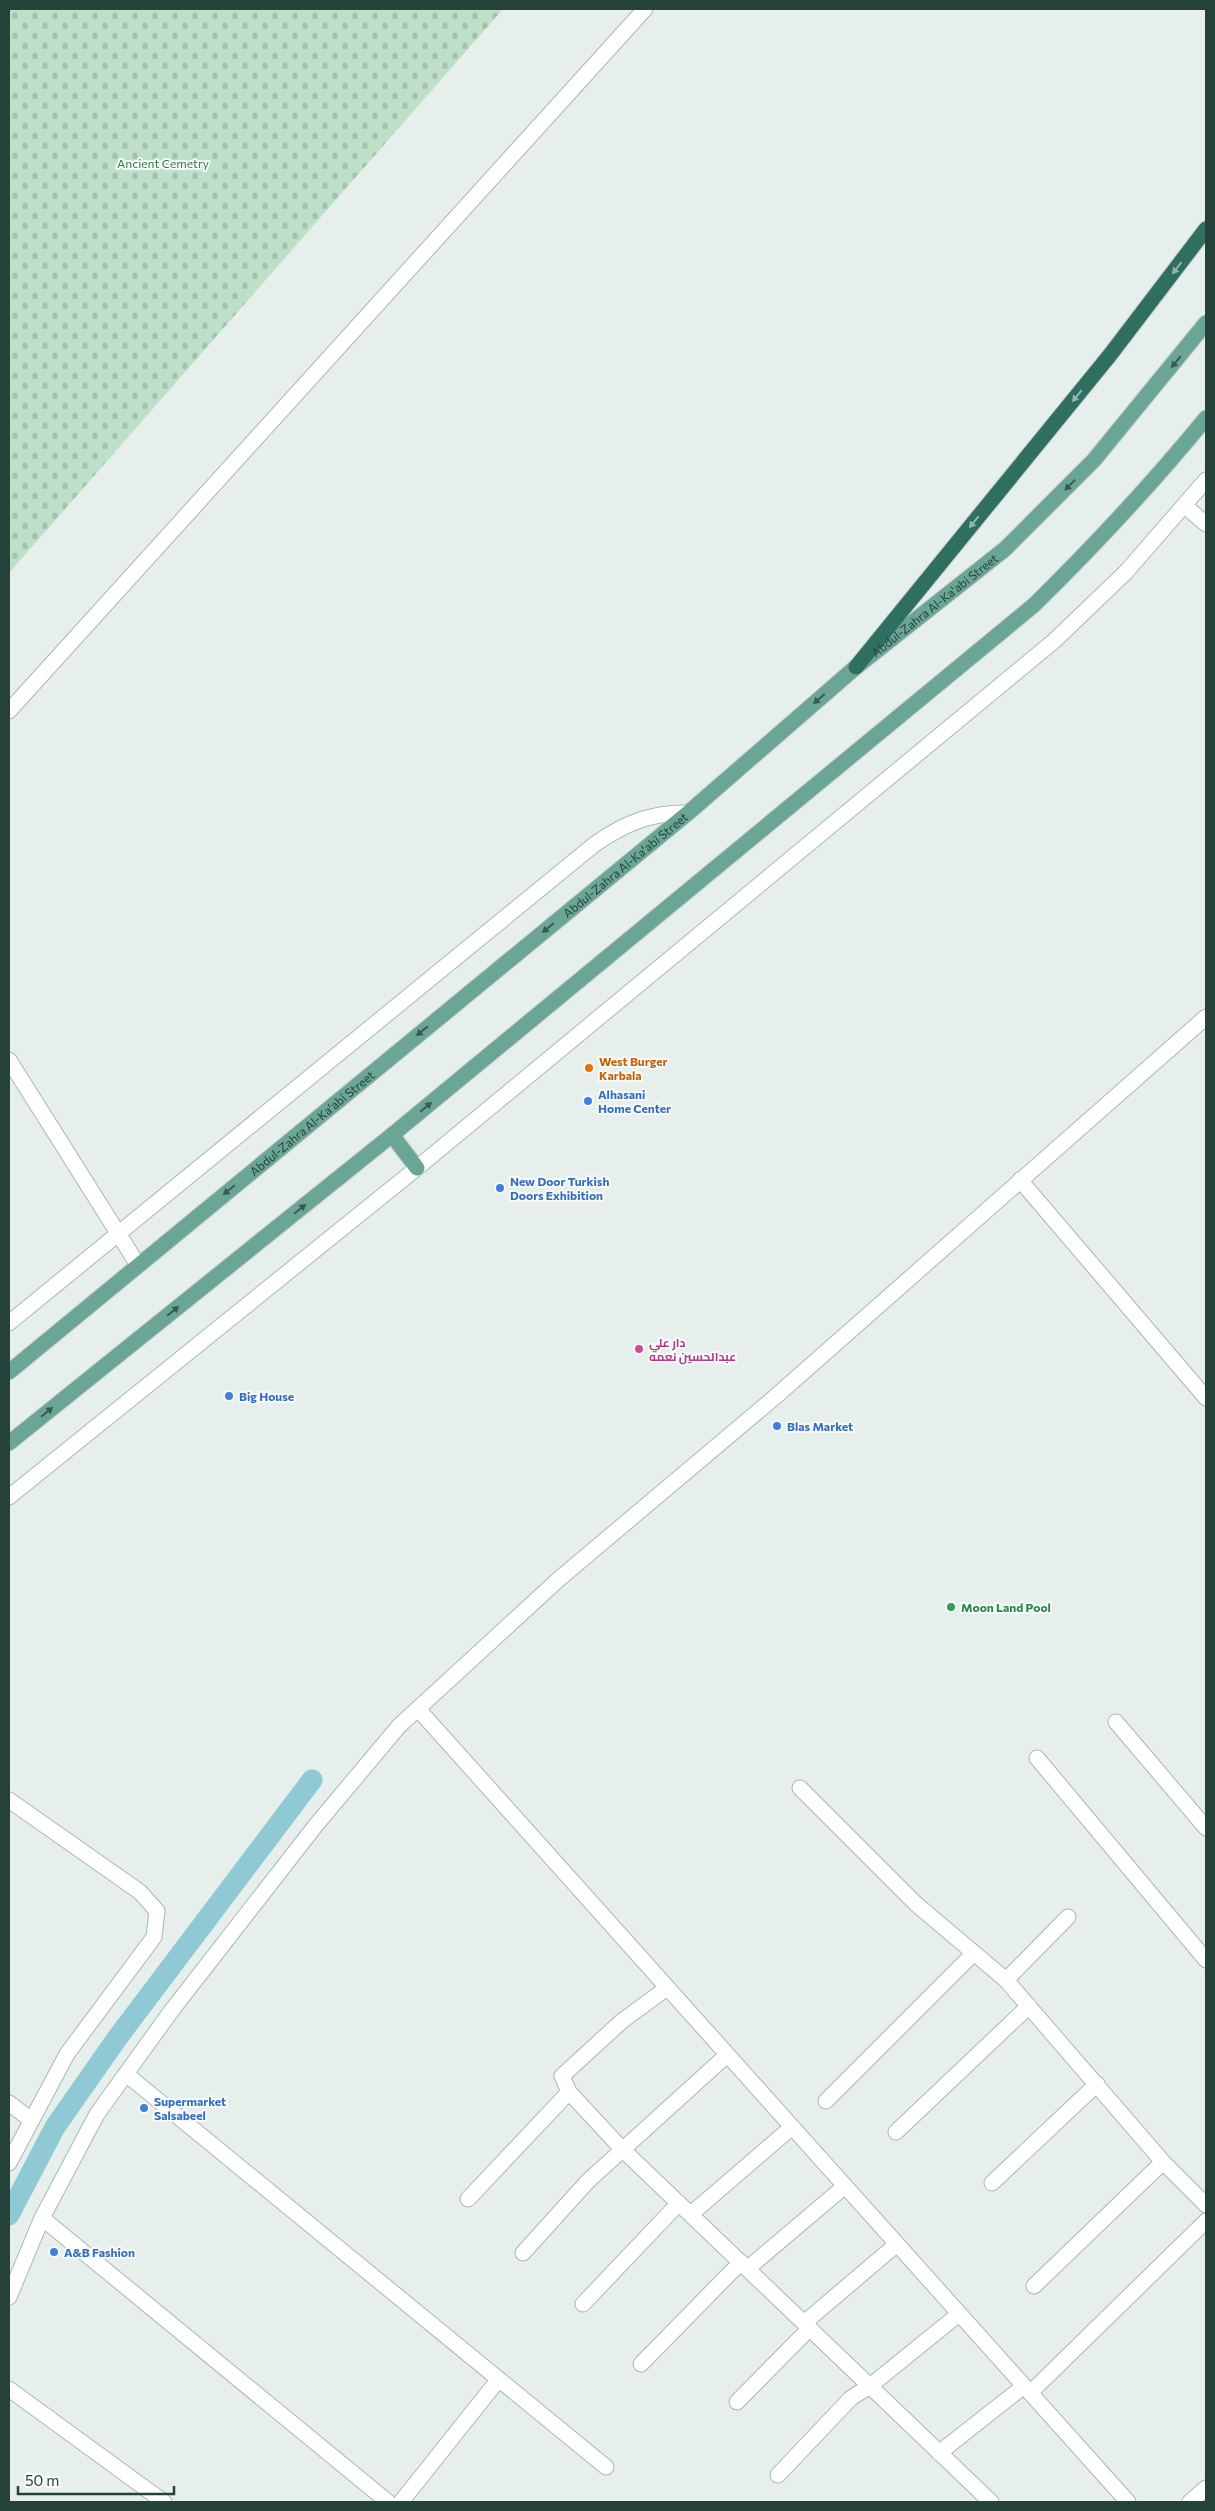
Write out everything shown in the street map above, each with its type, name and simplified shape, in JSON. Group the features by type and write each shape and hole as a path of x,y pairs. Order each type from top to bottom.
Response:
{"highway":[{"path":"856,667 1110,355 1206,229"}],"main road":[{"name":"Abdul-Zahra Al-Ka'abi Street","path":"9,1372 688,813 856,667 982,568 1042,514 1094,460 1206,323"},
{"path":"9,1443 392,1135 1034,605 1100,540 1206,418"},
{"path":"392,1135 417,1168"}],"street":[{"path":"9,711 645,9"},
{"path":"9,1496 417,1168 1054,641 1126,572 1206,480"},
{"path":"1185,506 1206,524"},
{"path":"9,1323 595,844 628,823 643,818 673,812 688,813"},
{"path":"9,2297 42,2218 97,2114 316,1825 399,1726 559,1579 775,1397 1206,1017"},
{"path":"9,1060 138,1265"},
{"path":"1020,1180 1206,1398"},
{"path":"418,1709 1128,2502"},
{"path":"1116,1722 1206,1828"},
{"path":"1037,1758 1206,1960"},
{"path":"800,1788 916,1904 1006,1980 1162,2162 1206,2205"},
{"path":"9,1800 140,1892 157,1912 154,1936 67,2054 9,2163"},
{"path":"1006,1980 1068,1918"},
{"path":"826,2101 974,1953"},
{"path":"667,1988 622,2022 562,2076 569,2092 622,2149 991,2502"},
{"path":"896,2132 1029,2006"},
{"path":"523,2252 588,2181 727,2055"},
{"path":"126,2074 606,2466"},
{"path":"992,2183 1097,2084"},
{"path":"468,2199 569,2092"},
{"path":"9,2103 31,2120"},
{"path":"691,2214 792,2126"},
{"path":"1034,2286 1162,2162"},
{"path":"641,2364 744,2265 845,2186"},
{"path":"583,2304 679,2203"},
{"path":"42,2218 388,2502"},
{"path":"939,2452 1027,2389 1206,2221"},
{"path":"737,2402 807,2326 896,2244"},
{"path":"778,2475 852,2398 870,2386 959,2314"},
{"path":"401,2502 498,2379"},
{"path":"9,2389 164,2502"},
{"path":"1190,2502 1206,2488"}],"green space":[{"name":"Ancient Cemetry","path":"9,9 503,9 9,573"}],"waterway":[{"path":"9,2215 55,2127 118,2037 312,1780"}],"place":[{"name":"West Burger Karbala","path":"589,1068"},
{"name":"Alhasani Home Center","path":"588,1101"},
{"name":"New Door Turkish Doors Exhibition","path":"500,1188"},
{"name":"دار علي عبدالحسين نعمه","path":"639,1349"},
{"name":"Big House","path":"229,1396"},
{"name":"Blas Market","path":"777,1426"},
{"name":"Moon Land Pool","path":"951,1607"},
{"name":"Supermarket Salsabeel","path":"144,2108"},
{"name":"A&B Fashion","path":"54,2252"}]}
